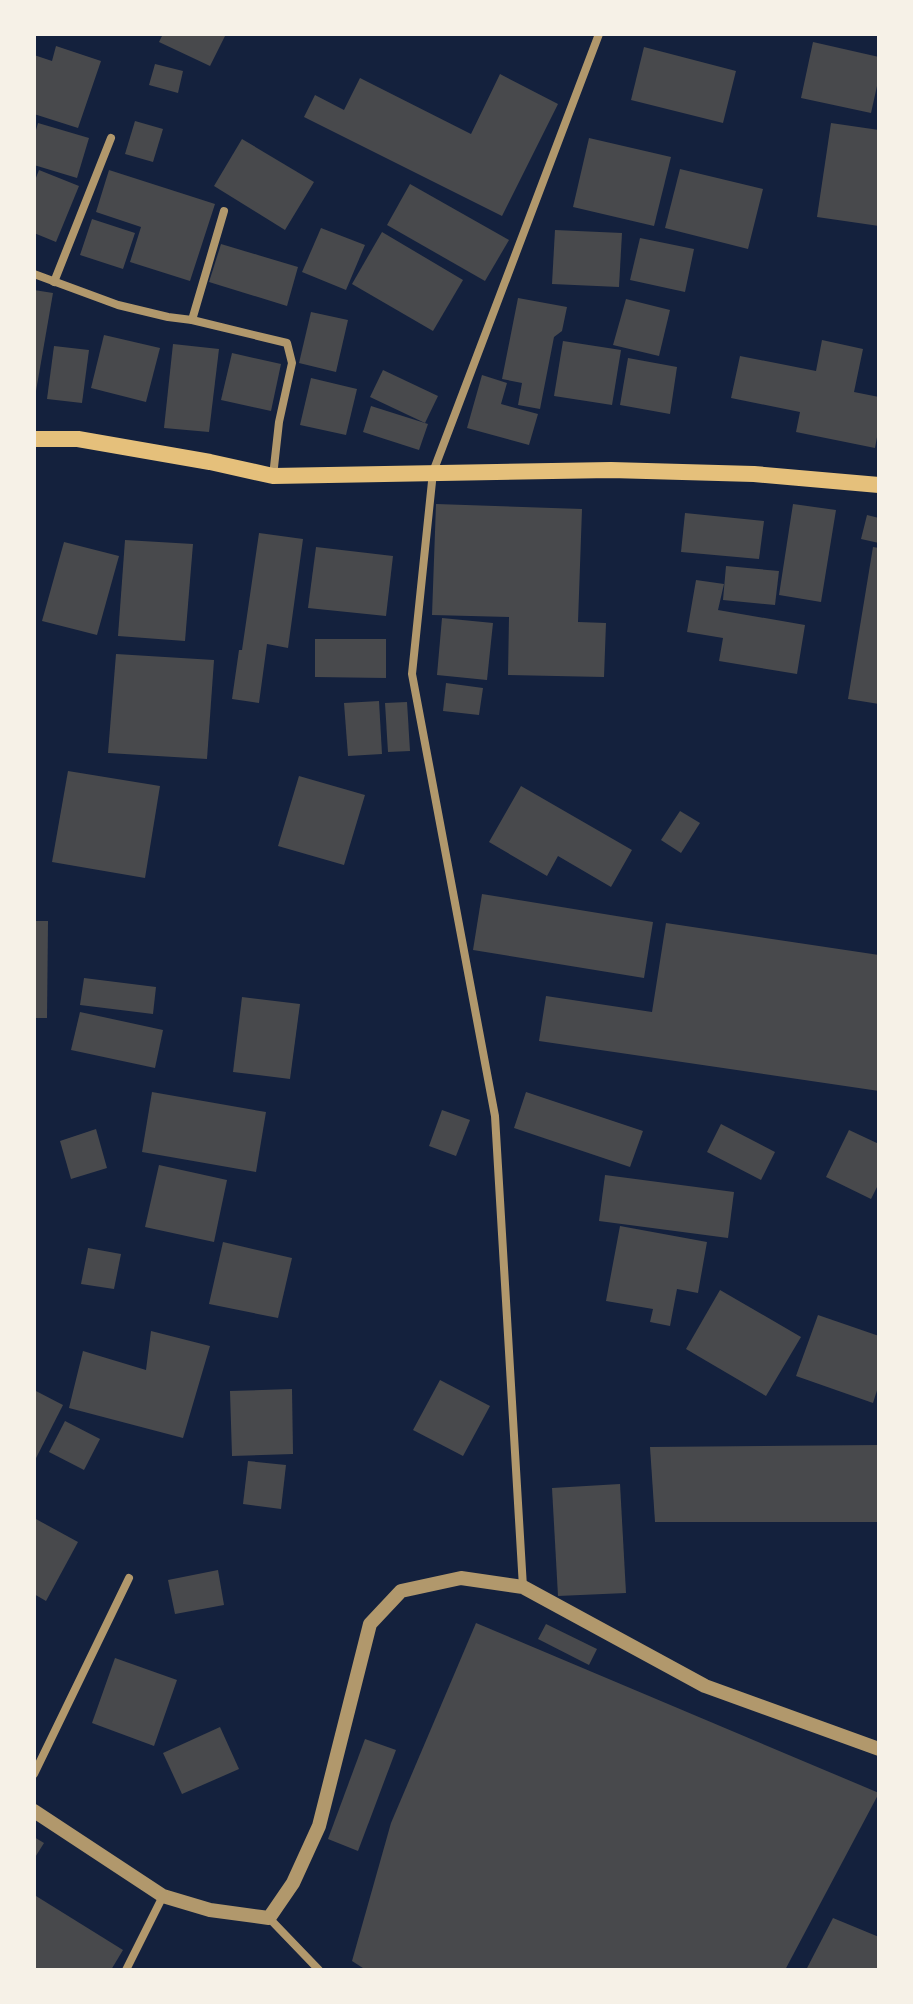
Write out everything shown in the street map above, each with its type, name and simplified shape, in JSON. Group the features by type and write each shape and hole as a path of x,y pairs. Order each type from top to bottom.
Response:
{"main road":[{"path":"34,439 78,439 273,476 627,470 754,474 879,485"}],"street":[{"path":"523,1587 495,1116 412,674 433,472 599,34"},
{"path":"54,282 111,138"},
{"path":"192,320 224,211"},
{"path":"34,274 118,305 287,343 292,363 279,422 273,476"},
{"path":"34,1774 129,1578"},
{"path":"269,1918 293,1883 319,1826 370,1624 401,1591 461,1578 523,1587 705,1686 879,1749"},
{"path":"34,1811 163,1896 210,1910 269,1918 319,1970"},
{"path":"126,1970 163,1896"}],"building":[{"path":"163,34 226,34 210,66 159,42"},
{"path":"813,42 879,57 879,77 871,113 801,98"},
{"path":"56,46 101,61 78,128 34,114 34,55 52,61"},
{"path":"644,47 736,71 723,123 631,100"},
{"path":"155,64 183,71 178,93 149,85"},
{"path":"500,74 558,104 502,216 304,117 315,95 344,110 360,78 471,134"},
{"path":"135,121 163,129 153,162 125,154"},
{"path":"38,123 89,138 77,178 34,165 34,137"},
{"path":"831,123 879,130 879,226 817,217"},
{"path":"589,138 671,157 654,226 573,207"},
{"path":"242,139 314,182 285,230 214,186"},
{"path":"680,169 763,189 748,249 665,228"},
{"path":"39,170 79,186 56,242 34,233 34,183"},
{"path":"109,170 215,204 190,281 130,262 141,227 96,212"},
{"path":"410,184 509,240 485,281 387,225"},
{"path":"92,219 135,233 123,269 80,255"},
{"path":"321,228 365,245 346,290 302,272"},
{"path":"555,230 622,233 619,287 552,284"},
{"path":"382,232 463,280 433,331 352,284"},
{"path":"640,238 694,249 685,292 630,280"},
{"path":"221,244 298,267 287,306 209,282"},
{"path":"34,290 53,293 36,391 34,391"},
{"path":"518,298 567,307 562,331 554,337 540,409 518,405 522,383 502,379"},
{"path":"626,299 670,310 659,356 613,345"},
{"path":"311,312 348,320 336,372 299,363"},
{"path":"104,335 160,348 146,402 91,388"},
{"path":"822,340 863,349 854,392 879,397 875,448 796,432 800,412 731,398 740,356 816,371"},
{"path":"563,341 621,350 612,405 554,396"},
{"path":"173,344 219,349 209,432 164,428"},
{"path":"54,346 89,350 82,403 47,399"},
{"path":"232,353 281,364 271,411 221,400"},
{"path":"628,358 677,367 670,414 620,405"},
{"path":"383,370 438,396 425,423 370,397"},
{"path":"482,375 507,383 501,404 538,414 529,445 467,428"},
{"path":"311,378 357,389 346,435 300,425"},
{"path":"371,406 428,424 419,450 363,432"},
{"path":"436,504 582,509 578,622 606,623 604,677 508,675 509,617 432,615"},
{"path":"793,504 836,510 821,602 779,595"},
{"path":"685,513 764,521 759,559 681,552"},
{"path":"867,515 879,518 879,543 861,539"},
{"path":"259,533 303,539 288,648 267,644 259,703 232,699"},
{"path":"125,540 193,544 185,641 118,636"},
{"path":"64,542 119,556 97,635 42,621"},
{"path":"316,547 393,556 386,616 308,608"},
{"path":"873,547 879,548 879,704 848,699"},
{"path":"726,566 779,571 775,605 723,600"},
{"path":"696,580 724,584 718,610 805,625 797,674 719,661 723,638 687,632"},
{"path":"442,618 493,623 487,680 437,675"},
{"path":"315,639 386,639 386,678 315,677"},
{"path":"116,654 214,660 207,759 108,753"},
{"path":"446,683 483,688 479,715 443,711"},
{"path":"379,701 382,754 348,756 344,703"},
{"path":"407,702 410,751 388,752 385,703"},
{"path":"68,771 160,786 145,878 52,862"},
{"path":"299,776 365,795 344,865 278,846"},
{"path":"521,786 632,850 611,887 558,856 547,876 489,842"},
{"path":"680,811 700,823 681,853 661,840"},
{"path":"482,894 653,922 644,978 473,950"},
{"path":"34,921 48,921 47,1018 34,1018"},
{"path":"666,923 879,955 879,1091 539,1041 546,996 652,1012"},
{"path":"84,978 156,987 153,1014 80,1005"},
{"path":"242,997 300,1004 290,1079 233,1072"},
{"path":"80,1012 163,1030 155,1068 71,1050"},
{"path":"152,1092 266,1112 256,1172 142,1152"},
{"path":"526,1092 643,1131 630,1167 514,1128"},
{"path":"442,1110 470,1120 456,1156 429,1146"},
{"path":"721,1124 775,1152 761,1180 707,1152"},
{"path":"96,1129 107,1168 71,1179 60,1141"},
{"path":"849,1130 879,1144 879,1183 871,1199 826,1177"},
{"path":"159,1165 227,1180 214,1242 145,1227"},
{"path":"605,1175 734,1192 728,1238 599,1221"},
{"path":"620,1226 707,1242 698,1293 677,1289 670,1326 650,1322 653,1309 606,1301"},
{"path":"223,1242 292,1258 278,1318 209,1304"},
{"path":"88,1248 121,1254 114,1289 81,1284"},
{"path":"720,1290 801,1337 766,1396 686,1349"},
{"path":"818,1315 879,1336 879,1384 873,1403 796,1376"},
{"path":"151,1331 210,1346 183,1438 69,1408 83,1351 146,1370"},
{"path":"440,1380 490,1406 463,1456 413,1430"},
{"path":"292,1389 293,1454 232,1456 230,1391"},
{"path":"34,1390 63,1405 34,1462"},
{"path":"65,1421 100,1439 84,1470 49,1452"},
{"path":"879,1445 879,1522 655,1522 650,1447"},
{"path":"248,1461 286,1465 281,1509 243,1504"},
{"path":"620,1484 626,1593 558,1596 552,1488"},
{"path":"34,1518 78,1542 46,1601 34,1594"},
{"path":"218,1570 224,1605 175,1614 168,1580"},
{"path":"476,1623 879,1793 785,1970 366,1970 352,1961 391,1823"},
{"path":"546,1624 597,1649 589,1665 538,1639"},
{"path":"115,1658 177,1680 154,1746 92,1723"},
{"path":"220,1727 239,1769 182,1794 163,1753"},
{"path":"365,1739 396,1750 358,1851 328,1839"},
{"path":"34,1837 44,1843 34,1859"},
{"path":"36,1896 123,1950 111,1970 34,1970"},
{"path":"833,1918 879,1937 879,1970 806,1970"}]}
